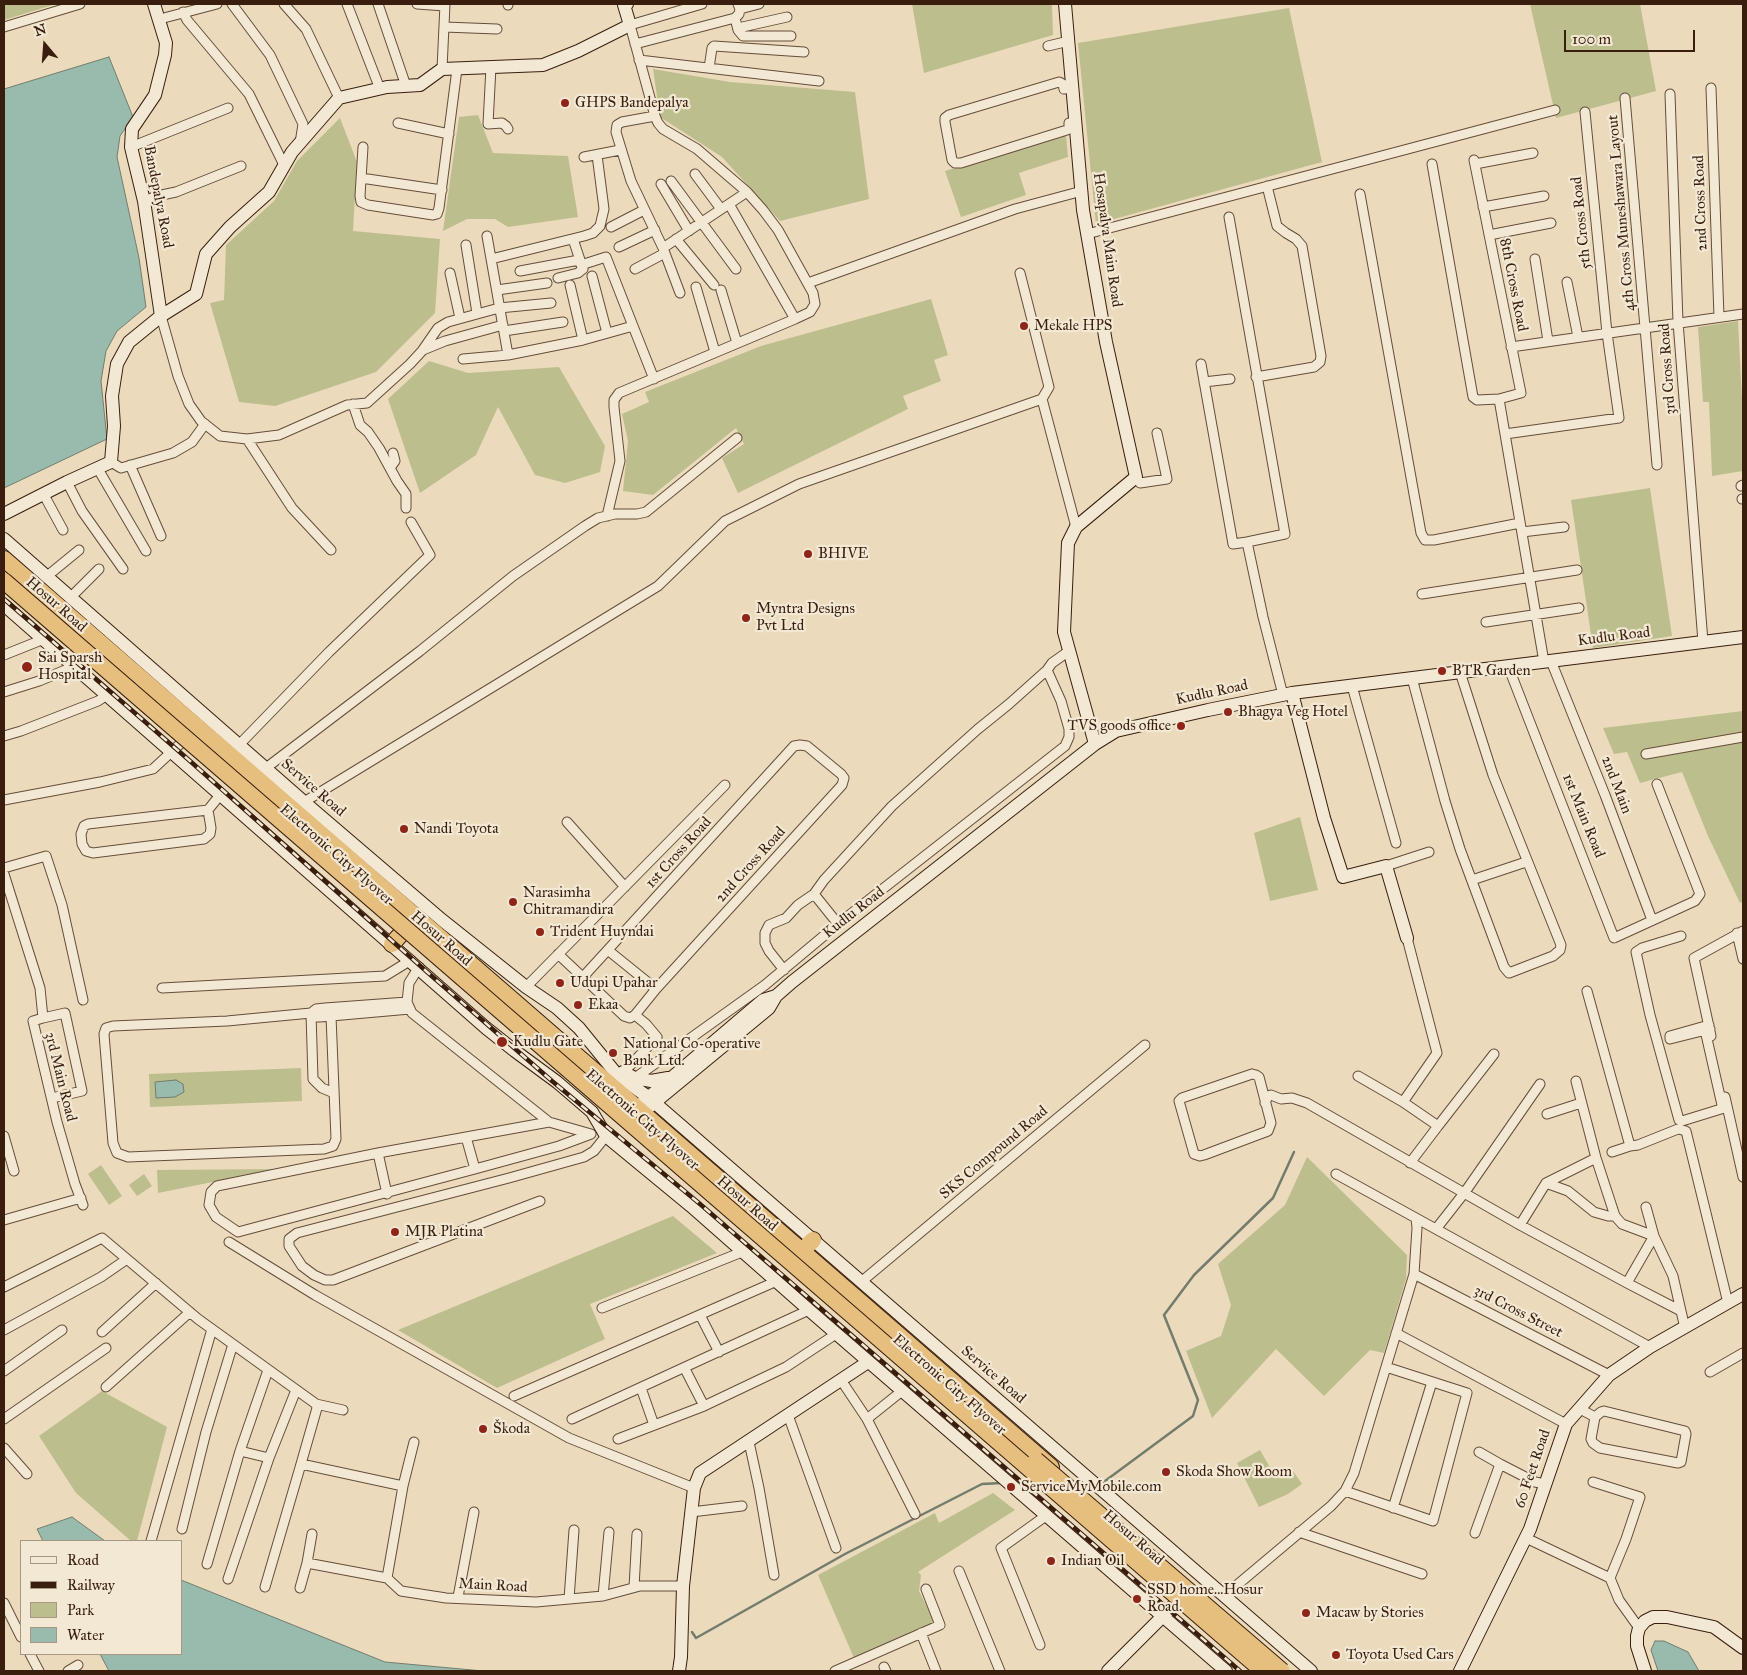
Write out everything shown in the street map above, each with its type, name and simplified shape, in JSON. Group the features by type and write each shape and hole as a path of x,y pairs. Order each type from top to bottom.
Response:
{"highway":[{"name":"Hosur Road","path":"4,559 234,750 645,1105 1287,1671"},
{"name":"Electronic City Flyover","path":"4,568 720,1188 1282,1671"},
{"name":"Electronic City Flyover","path":"4,581 1263,1671"},
{"name":"Hosur Road","path":"4,590 175,748 397,939 625,1126 1253,1671"}],"street":[{"path":"4,27 80,4"},
{"name":"Bandepalya Road","path":"154,4 166,43 165,55 155,95 132,129 130,147 144,202 161,316"},
{"path":"160,19 217,4"},
{"path":"232,4 270,55 303,124 300,143"},
{"path":"284,4 306,29 339,98"},
{"path":"348,4 380,89"},
{"path":"378,4 406,86"},
{"path":"417,4 445,5 442,70"},
{"path":"607,516 620,461 614,400 619,393 795,319 810,312 815,304 813,293 808,283 778,230 763,210 747,192 697,149 663,129 658,123 624,5 627,4"},
{"path":"110,462 114,426 112,396 117,364 129,342 161,316 196,294 206,254 230,227 269,192 292,152 339,98 380,89 420,85 442,70 543,65 578,51 630,25 702,4"},
{"path":"635,44 734,18 739,14 739,6 759,4"},
{"name":"Hosapalya Main Road","path":"1065,4 1087,234 1106,342 1136,477"},
{"path":"183,12 187,20 249,94 284,165"},
{"path":"734,18 743,36 791,36"},
{"path":"738,28 787,18"},
{"path":"444,28 497,29"},
{"path":"1048,46 1069,41"},
{"path":"709,68 712,48 714,46 804,52"},
{"path":"639,60 819,81"},
{"path":"491,67 488,124 502,124 508,129"},
{"path":"363,146 361,202 368,205 433,215 437,214 442,190 457,69"},
{"path":"1073,88 1064,89 1063,84 1059,82 949,115 945,118 945,122 952,160 955,163 960,163 1067,130 1069,124 1076,121"},
{"name":"2nd Cross Road","path":"1711,88 1719,317"},
{"name":"3rd Cross Road","path":"1670,94 1678,322 1703,642"},
{"name":"4th Cross Muneshawara Layout","path":"1626,98 1657,465"},
{"path":"130,147 228,108"},
{"path":"1087,234 1555,110"},
{"name":"5th Cross Road","path":"1505,434 1619,418 1607,333 1585,112"},
{"path":"655,116 622,122 617,125 616,132 631,181 664,250 680,293"},
{"path":"398,123 449,134"},
{"path":"584,157 620,150"},
{"name":"8th Cross Road","path":"1499,399 1521,393 1474,162 1533,152"},
{"path":"491,259 573,239 593,232 600,226 603,220 604,209 597,155"},
{"path":"1432,164 1471,390 1473,397 1477,400 1499,399"},
{"path":"144,202 157,196 176,192 241,166"},
{"path":"695,174 725,207 795,319"},
{"path":"361,178 442,190"},
{"path":"671,181 736,269"},
{"path":"661,184 688,231"},
{"path":"1256,377 1314,368 1320,362 1321,356 1302,246 1296,239 1277,226 1267,186"},
{"path":"808,283 1015,209 1082,191"},
{"path":"635,270 664,250 676,239 747,192"},
{"path":"1360,194 1421,533 1426,540 1434,540 1521,527 1564,527"},
{"path":"1483,207 1544,196"},
{"path":"612,227 644,210"},
{"path":"1201,364 1233,544 1285,534 1229,217"},
{"path":"1489,235 1551,223"},
{"path":"619,247 655,230"},
{"path":"487,236 508,355"},
{"path":"558,278 582,270 573,239"},
{"path":"676,239 718,287 737,343"},
{"path":"466,245 477,313"},
{"path":"520,271 606,257 654,378"},
{"path":"1535,259 1548,341"},
{"path":"450,273 460,318"},
{"path":"304,802 658,586 725,521 799,484 1042,399 1049,387 1020,274"},
{"path":"592,276 607,334"},
{"path":"1567,282 1578,337"},
{"path":"497,290 547,283"},
{"path":"570,284 582,340"},
{"path":"696,287 715,352"},
{"path":"161,316 178,376 189,404 205,424 220,436 247,439 279,435 348,405 367,403 410,364 438,328 448,322 499,308 551,303"},
{"path":"1511,347 1743,314"},
{"path":"422,350 445,341 503,328 563,322"},
{"path":"463,359 508,355 582,340 633,326"},
{"path":"1204,382 1230,380"},
{"path":"1042,399 1076,527"},
{"name":"2nd Main","path":"1499,399 1536,614 1548,661 1605,795 1652,920"},
{"path":"353,404 360,424 379,448 406,494 406,508"},
{"path":"110,462 121,468 173,453 192,442 205,424"},
{"path":"1095,744 1064,632 1068,545 1076,527 1136,477 1140,483 1167,479 1157,433"},
{"path":"266,768 513,576 598,518 616,514 646,512 737,438"},
{"path":"247,439 292,508 331,550"},
{"path":"390,468 395,461 394,453"},
{"path":"5,516 67,482 110,462"},
{"path":"130,465 161,536"},
{"path":"98,469 146,551"},
{"path":"67,482 82,511 123,569"},
{"path":"44,494 63,530"},
{"path":"234,750 329,652 430,555 411,522"},
{"name":"Service Road","path":"4,539 234,750 266,768 442,920 557,1008 579,1028 603,1056"},
{"path":"1247,542 1263,617 1343,877 1429,852"},
{"path":"46,578 79,550"},
{"path":"70,598 99,569"},
{"path":"1422,594 1577,570"},
{"name":"Hosur Road","path":"4,605 107,695 175,748 220,795 397,939 415,964 486,1028 558,1082 592,1112 606,1136"},
{"path":"1486,622 1580,608"},
{"name":"Kudlu Road","path":"645,1105 669,1078 763,1000 778,994 1095,744 1116,731 1287,694 1743,637"},
{"path":"4,655 44,639"},
{"path":"784,970 766,947 764,938 769,925 786,918 798,905 814,894 824,880 892,806 978,729 1009,704 1047,670 1052,663 1069,651"},
{"path":"4,692 39,681 75,666"},
{"name":"1st Main Road","path":"1508,666 1614,938 1652,920"},
{"path":"629,1075 784,970 838,924 1065,746 1069,737 1069,729 1061,701 1047,670"},
{"path":"1412,678 1460,849 1504,967 1509,973 1553,956 1560,950 1560,946 1492,775 1460,672"},
{"path":"1352,686 1396,843"},
{"path":"4,736 98,701 107,695"},
{"path":"1646,754 1743,737"},
{"name":"2nd Cross Road","path":"635,1015 842,785 844,778 807,746 794,746"},
{"name":"1st Cross Road","path":"583,977 609,951 794,746"},
{"path":"4,800 100,782 153,769 175,748"},
{"path":"1652,920 1695,900 1700,894 1658,784"},
{"path":"526,986 725,786"},
{"path":"208,810 211,828 210,834 204,839 93,853 86,851 82,844 81,834 84,826 88,824 208,810 220,795"},
{"path":"567,822 625,887"},
{"path":"4,868 46,856 62,904 83,1000"},
{"path":"1472,880 1526,862"},
{"path":"1386,866 1408,938 1437,1053 1403,1102"},
{"name":"3rd Main Road","path":"4,874 40,988 43,1018 33,1021 57,1122 82,1202 4,1220"},
{"path":"814,894 838,924"},
{"path":"1681,936 1642,948 1636,952 1679,1120 1682,1121 1718,1111 1722,1105 1694,958 1740,932 1743,959"},
{"path":"609,951 656,990"},
{"path":"558,954 624,1016 630,1018 635,1015 646,1024 656,1037 629,1075"},
{"path":"162,988 385,976 415,964"},
{"path":"415,964 409,983 408,1006 412,1012 548,1122 591,1134 606,1136 691,1206 868,1362 1226,1671"},
{"path":"772,979 778,994"},
{"path":"1587,991 1630,1146"},
{"name":"Kudlu Road","path":"645,1105 769,1008 778,994"},
{"path":"331,1016 336,1139 333,1146 324,1149 128,1157 117,1153 113,1144 104,1034 106,1028 113,1026 227,1021 311,1013 316,1009 325,1008 408,1006"},
{"path":"311,1013 316,1017 331,1016 408,1006"},
{"path":"43,1018 65,1013 82,1091 52,1098"},
{"path":"311,1013 313,1079 322,1088 334,1093"},
{"path":"1658,1044 1706,1028"},
{"path":"1706,1028 1743,1178"},
{"name":"SKS Compound Road","path":"862,1282 1145,1045"},
{"path":"1410,1163 1494,1054"},
{"path":"603,1056 645,1105 625,1126"},
{"path":"603,1056 629,1075 651,1082 669,1078"},
{"path":"1266,1103 1271,1123 1268,1131 1204,1155 1194,1154 1179,1101 1182,1098 1256,1074 1259,1077 1266,1103 1272,1107 1281,1099 1292,1098 1307,1103 1520,1225 1627,1284 1681,1311"},
{"path":"1358,1076 1403,1102 1438,1126"},
{"path":"1576,1082 1614,1216 1622,1224 1654,1236"},
{"path":"1436,1229 1465,1192 1540,1084"},
{"path":"1547,1114 1581,1103"},
{"path":"548,1122 217,1186 211,1192 209,1205 216,1218 238,1232 387,1194 559,1146 591,1134"},
{"path":"1612,1152 1638,1145 1678,1130 1686,1131 1728,1303"},
{"path":"4,1136 14,1171"},
{"path":"540,1201 333,1280 325,1280 302,1266 291,1252 289,1246 290,1239 296,1233 584,1157 594,1150 606,1136"},
{"path":"466,1137 475,1169"},
{"path":"378,1154 387,1194"},
{"path":"1520,1225 1546,1183 1596,1158"},
{"path":"1336,1174 1650,1347"},
{"path":"1546,1183 1568,1191 1594,1212 1614,1216"},
{"path":"1646,1207 1654,1236 1673,1276 1685,1328"},
{"path":"1224,1596 1345,1492 1354,1473 1414,1274 1416,1218"},
{"path":"1627,1284 1654,1236"},
{"path":"4,1287 102,1238 190,1312 296,1390 316,1404 343,1410"},
{"path":"228,1242 315,1295 569,1438 694,1488"},
{"name":"Service Road","path":"807,1246 862,1282 1311,1671"},
{"path":"602,1308 742,1252"},
{"path":"4,1330 101,1277 126,1259"},
{"name":"3rd Cross Street","path":"1414,1274 1609,1375"},
{"path":"514,1396 777,1281"},
{"path":"102,1332 156,1283"},
{"name":"60 Feet Road","path":"1460,1671 1526,1538 1566,1424 1609,1375 1650,1347 1743,1294"},
{"path":"572,1419 809,1310"},
{"path":"106,1387 190,1312"},
{"path":"700,1315 719,1352"},
{"path":"151,1540 212,1329"},
{"path":"4,1371 62,1330"},
{"path":"618,1439 704,1406 786,1367 836,1334"},
{"path":"1396,1334 1566,1424"},
{"path":"182,1529 206,1432 233,1344"},
{"path":"4,1419 106,1348"},
{"path":"1710,1372 1743,1353"},
{"path":"679,1671 683,1586 694,1488 700,1473 868,1362"},
{"path":"1345,1492 1432,1521 1467,1393 1386,1367"},
{"path":"685,1368 704,1406"},
{"path":"207,1564 240,1451 268,1370"},
{"path":"841,1380 866,1419 914,1514"},
{"path":"1393,1508 1432,1382"},
{"path":"640,1388 654,1425"},
{"path":"228,1579 269,1458 296,1390"},
{"path":"866,1419 902,1391"},
{"path":"265,1587 301,1464 316,1404"},
{"path":"1580,1409 1595,1417"},
{"path":"1604,1411 1685,1432 1681,1462 1600,1448 1591,1439 1595,1417 1604,1411"},
{"path":"788,1415 836,1548"},
{"path":"387,1578 403,1486 414,1442"},
{"path":"749,1442 774,1575"},
{"path":"4,1448 27,1474"},
{"path":"240,1451 269,1458"},
{"path":"1479,1452 1536,1482 1544,1484"},
{"path":"301,1464 403,1486"},
{"path":"1475,1533 1500,1464"},
{"path":"1594,1482 1640,1497 1610,1578"},
{"path":"691,1512 742,1506"},
{"path":"458,1597 474,1512"},
{"path":"1040,1645 1001,1548 1047,1515"},
{"path":"569,1599 574,1530"},
{"path":"603,1596 609,1532"},
{"path":"1299,1532 1422,1574"},
{"path":"300,1588 312,1534"},
{"path":"634,1588 637,1534"},
{"path":"1526,1538 1610,1578 1619,1600 1639,1628"},
{"name":"Main Road","path":"307,1563 387,1578 401,1591 446,1598 458,1597 536,1602 603,1596 640,1586 683,1586"},
{"path":"959,1572 1000,1671"},
{"path":"835,1671 940,1625 926,1589"},
{"path":"1108,1671 1176,1604"},
{"path":"5,1608 20,1634"},
{"path":"1645,1671 1637,1646 1637,1636 1639,1628 1648,1619 1658,1616 1714,1628 1743,1648"},
{"path":"921,1633 936,1671"},
{"path":"30,1655 35,1670"},
{"path":"68,1671 78,1666"}],"green space":[{"path":"4,4 56,4 4,20"},
{"path":"912,4 1052,4 1053,35 924,73"},
{"path":"1530,4 1640,4 1656,91 1556,118"},
{"path":"1289,8 1322,162 1096,224 1078,43"},
{"path":"653,69 730,82 855,92 869,199 780,221 722,157 660,117"},
{"path":"478,115 493,153 568,156 578,217 508,227 495,219 467,219 443,231 459,117"},
{"path":"340,118 357,162 353,231 440,239 435,313 376,372 275,406 239,402 210,303 224,300 226,245 274,201 297,161"},
{"path":"1066,135 1068,157 1019,173 1026,195 961,217 945,171"},
{"path":"931,299 948,355 934,360 941,381 903,396 908,409 738,493 722,458 744,444 736,428 653,495 623,491 628,441 622,414 649,402 645,392 761,346"},
{"path":"1738,321 1743,420 1743,471 1712,476 1709,402 1703,402 1698,327"},
{"path":"429,361 468,373 559,367 605,446 600,472 565,483 535,475 498,407 476,455 420,493 388,399"},
{"path":"1650,488 1672,636 1593,648 1571,500"},
{"path":"1743,711 1743,901 1740,903 1708,836 1682,772 1640,783 1627,752 1614,754 1603,728"},
{"path":"1300,817 1318,890 1270,901 1254,833"},
{"path":"301,1068 302,1101 150,1107 149,1074"},
{"path":"1307,1157 1407,1255 1406,1279 1384,1353 1370,1350 1324,1396 1276,1349 1212,1418 1186,1351 1221,1336 1231,1305 1218,1264 1285,1205"},
{"path":"101,1165 122,1196 109,1205 88,1174"},
{"path":"277,1169 158,1193 157,1170"},
{"path":"144,1174 152,1186 137,1196 129,1185"},
{"path":"673,1216 717,1253 590,1304 605,1339 497,1388 398,1330"},
{"path":"102,1391 167,1427 137,1540 130,1540 76,1493 39,1436"},
{"path":"1260,1450 1276,1478 1291,1468 1302,1484 1288,1494 1259,1507 1237,1463"},
{"path":"993,1493 1015,1510 918,1572 921,1575 919,1591 935,1622 854,1658 818,1575 935,1513 939,1523"}],"water":[{"path":"109,57 133,117 120,136 117,157 139,258 146,307 117,331 106,351 101,381 107,439 4,488 4,89"},
{"path":"176,1080 183,1084 184,1092 175,1097 156,1098 155,1082"},
{"path":"72,1517 104,1540 42,1540 37,1529"},
{"path":"182,1580 385,1662 483,1671 109,1671 101,1655 182,1655"},
{"path":"1655,1641 1664,1641 1688,1652 1699,1671 1658,1671 1651,1650"}],"waterway":[{"path":"1100,1481 1105,1481 1193,1416 1198,1400 1164,1315 1194,1275 1273,1198 1294,1152"},
{"path":"1073,1482 1085,1482"},
{"path":"692,1632 696,1638 845,1554 982,1484 1002,1483"},
{"path":"1015,1483 1035,1483"}],"railway":[{"path":"4,599 552,1081 700,1204 1240,1671"}],"place":[{"name":"GHPS Bandepalya","path":"565,103"},
{"name":"Mekale HPS","path":"1024,326"},
{"name":"BHIVE","path":"808,554"},
{"name":"Myntra Designs Pvt Ltd","path":"746,618"},
{"name":"Sai Sparsh Hospital","path":"27,667"},
{"name":"BTR Garden","path":"1442,671"},
{"name":"Bhagya Veg Hotel","path":"1228,712"},
{"name":"TVS goods office","path":"1181,726"},
{"name":"Nandi Toyota","path":"404,829"},
{"name":"Narasimha Chitramandira","path":"513,902"},
{"name":"Trident Huyndai","path":"540,932"},
{"name":"Udupi Upahar","path":"560,983"},
{"name":"Ekaa","path":"578,1005"},
{"name":"Kudlu Gate","path":"502,1042"},
{"name":"National Co-operative Bank Ltd.","path":"613,1053"},
{"name":"MJR Platina","path":"395,1232"},
{"name":"Škoda","path":"483,1429"},
{"name":"Skoda Show Room","path":"1166,1472"},
{"name":"ServiceMyMobile.com","path":"1011,1487"},
{"name":"Indian Oil","path":"1051,1561"},
{"name":"SSD home...Hosur Road.","path":"1137,1599"},
{"name":"Macaw by Stories","path":"1306,1613"},
{"name":"Toyota Used Cars","path":"1336,1655"}]}
